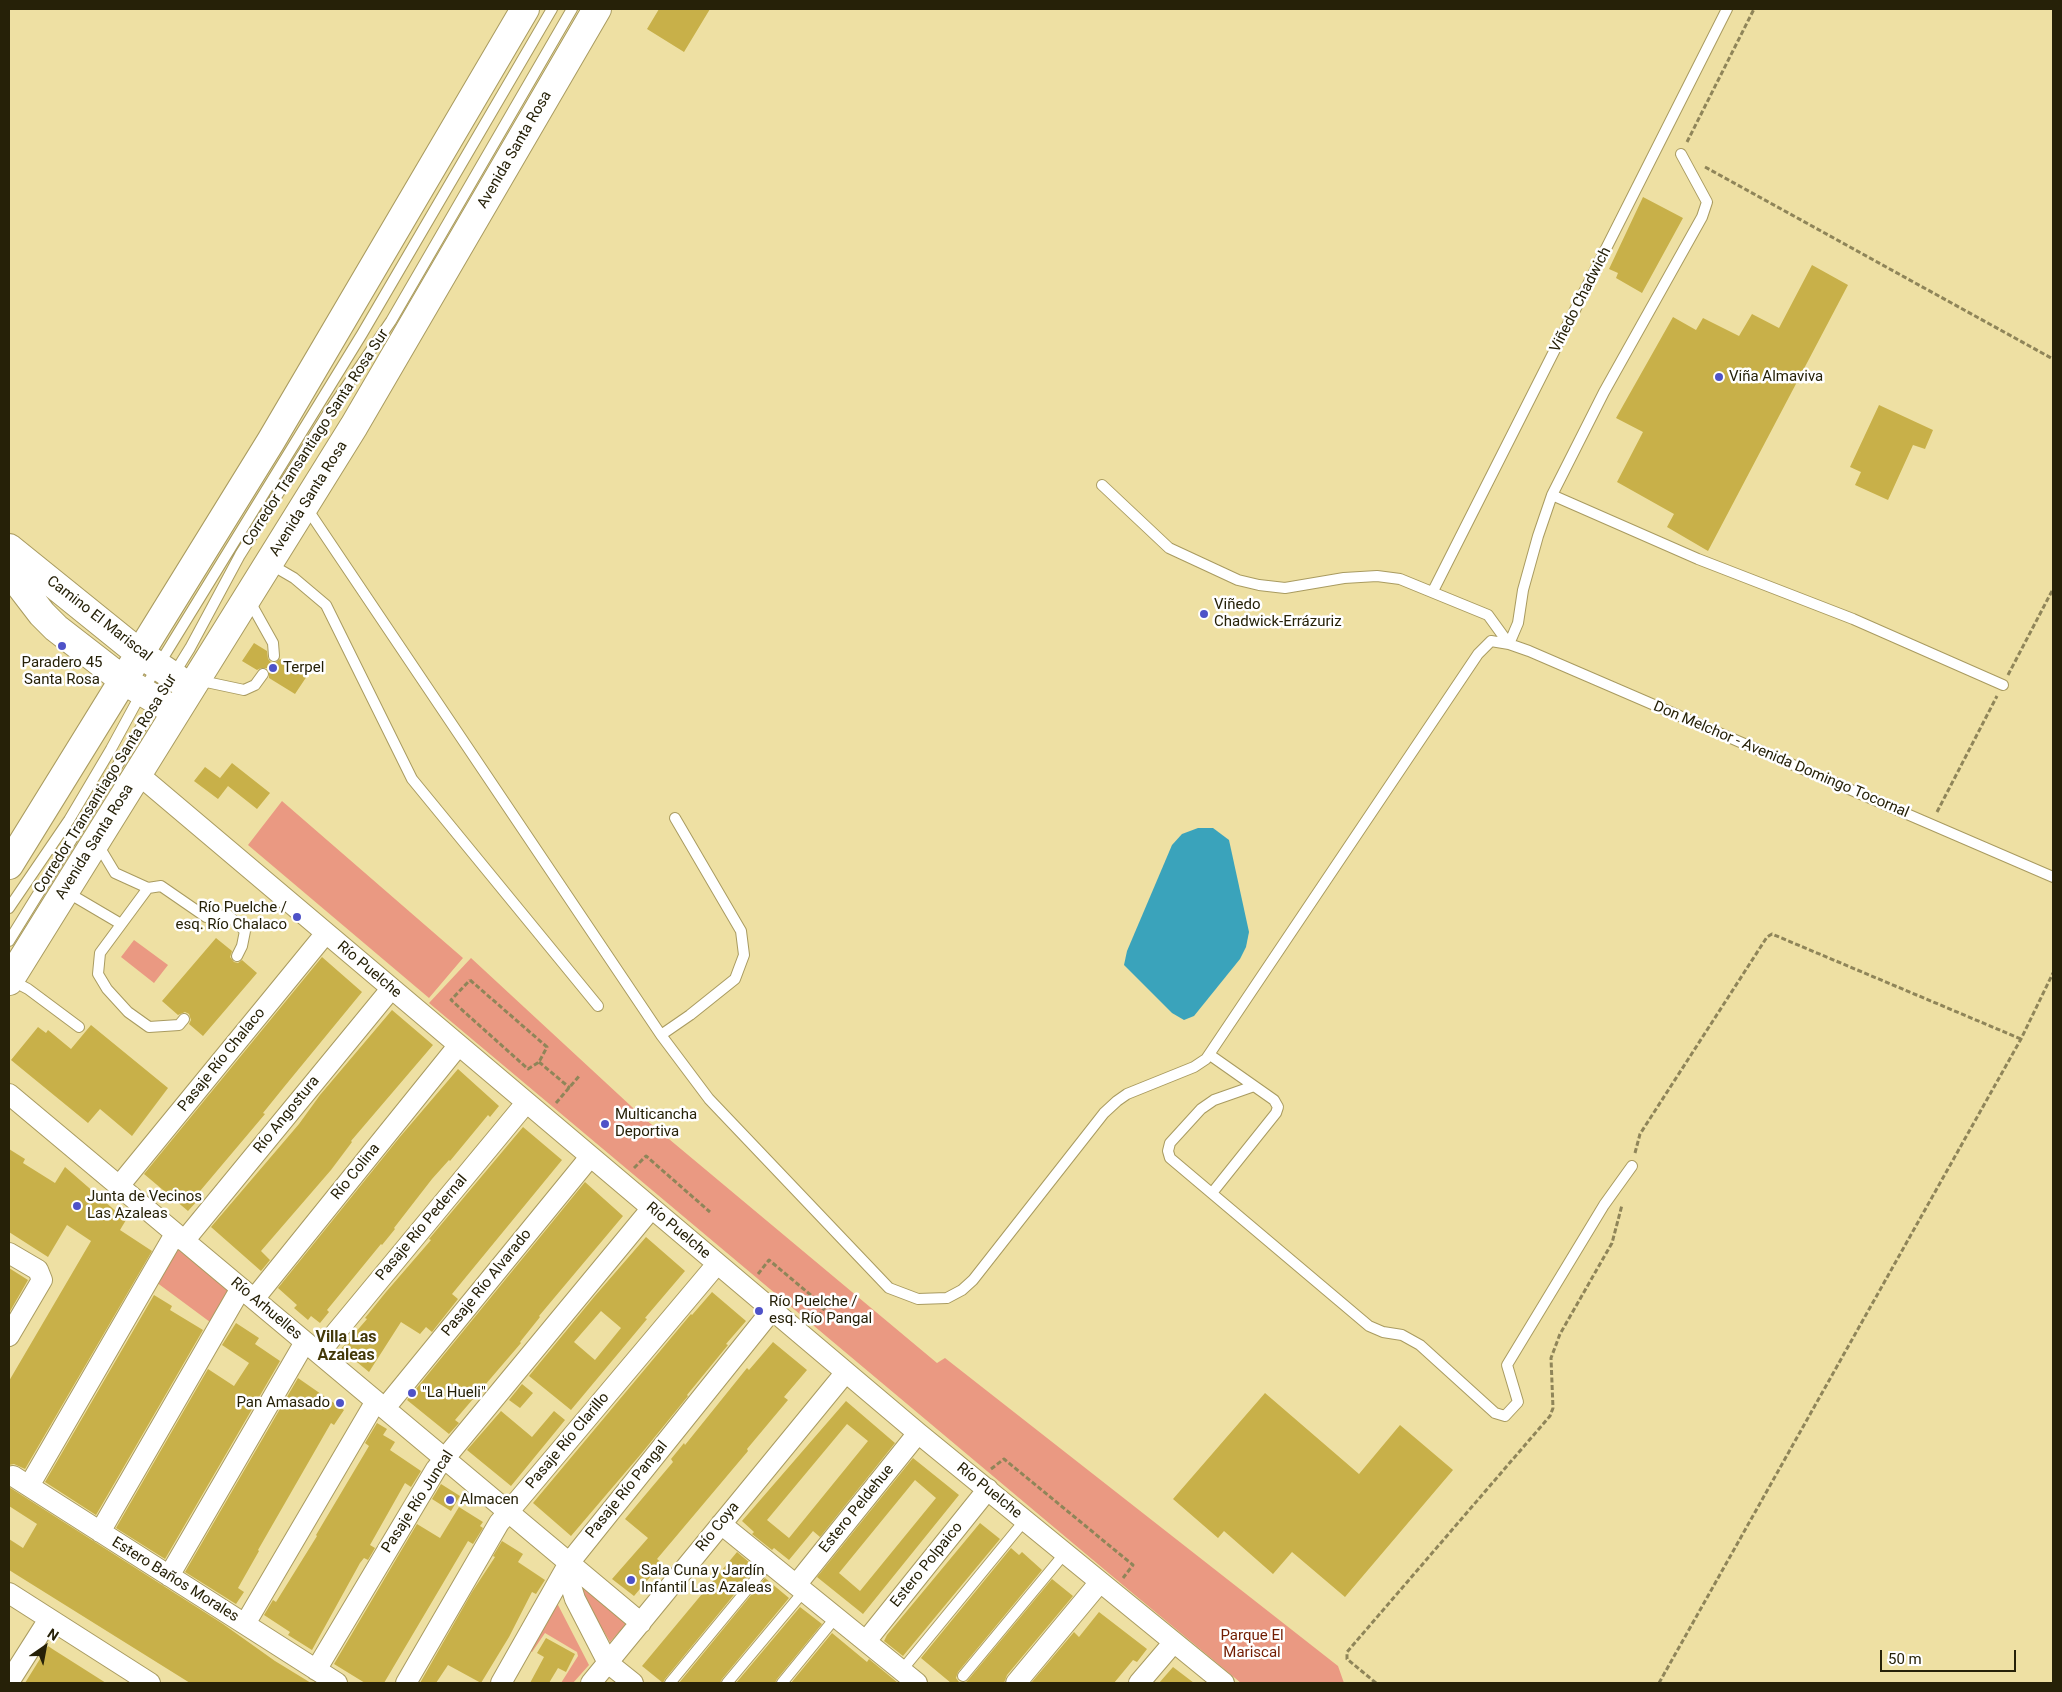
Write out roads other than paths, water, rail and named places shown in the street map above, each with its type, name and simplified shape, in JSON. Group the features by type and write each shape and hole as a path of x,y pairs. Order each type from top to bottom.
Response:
{"main road":[{"name":"Avenida Santa Rosa","path":"9,980 138,774 150,696 172,672 328,347 525,9"},
{"name":"Avenida Santa Rosa","path":"9,865 150,696 248,598 397,354 597,9"},
{"name":"Camino El Mariscal","path":"9,548 172,672"},
{"name":"Camino El Mariscal","path":"9,571 42,614 56,628 150,696"}],"street":[{"name":"Río Puelche","path":"138,774 918,1433 986,1482 1025,1520 1224,1683"},
{"name":"Pasaje Río Chalaco","path":"119,1186 326,933"},
{"name":"Río Angostura","path":"21,1481 180,1237 391,989"},
{"name":"Río Colina","path":"100,1532 247,1294 458,1046"},
{"name":"Río Arhuelles","path":"9,1094 641,1622"},
{"name":"Pasaje Río Pedernal","path":"169,1576 312,1348 526,1103"},
{"name":"Pasaje Río Alvarado","path":"245,1624 380,1405 590,1157"},
{"name":"Pasaje Río Juncal","path":"316,1670 428,1481 444,1458 651,1209"},
{"path":"9,1252 38,1270 42,1276 40,1283 9,1336"},
{"name":"Pasaje Río Clarillo","path":"406,1683 494,1530 718,1264"},
{"name":"Pasaje Río Pangal","path":"501,1683 569,1563 772,1310"},
{"name":"Río Coya","path":"591,1683 846,1372"},
{"name":"Estero Peldehue","path":"800,1588 918,1433"},
{"name":"Estero Baños Morales","path":"21,1481 337,1683"},
{"name":"Estero Polpaico","path":"866,1641 986,1482"},
{"path":"721,1524 917,1683"},
{"path":"569,1563 570,1583 575,1599 608,1663 633,1683"},
{"path":"1016,1683 1100,1582"},
{"path":"9,1594 49,1619 137,1680"},
{"path":"9,1682 49,1619"},
{"path":"1139,1683 1174,1642"}],"lane":[{"name":"Corredor Transantiago Santa Rosa Sur","path":"172,672 362,334 552,9"},
{"name":"Corredor Transantiago Santa Rosa Sur","path":"172,672 210,614 240,555 329,412 391,321 572,9"},
{"name":"Viñedo Chadwich","path":"1433,591 1661,144 1727,9"},
{"path":"1509,644 1518,623 1523,590 1552,495 1604,392 1702,217 1707,202 1681,154"},
{"path":"1102,485 1169,548 1238,580 1258,585 1285,588 1344,578 1377,576 1400,579 1433,591 1488,616 1509,644"},
{"path":"1552,495 1698,559 1853,619 2003,685"},
{"path":"305,506 661,1035 709,1099 889,1288 918,1299 947,1298 962,1290 973,1280 1104,1113 1117,1101 1128,1094 1194,1067 1210,1055 1478,654 1491,641 1509,644"},
{"path":"269,563 294,578 326,605 412,779 598,1006"},
{"path":"248,598 273,643 274,656"},
{"name":"Don Melchor - Avenida Domingo Tocornal","path":"1509,644 2053,877"},
{"path":"172,672 244,690 255,686 263,674"},
{"name":"Corredor Transantiago Santa Rosa Sur","path":"9,908 69,820 111,749 150,696"},
{"name":"Corredor Transantiago Santa Rosa Sur","path":"9,941 150,696"},
{"path":"661,1035 690,1015 735,979 744,955 742,931 675,818"},
{"path":"96,840 115,873 148,888 161,886 206,917 228,915 245,931 242,946 237,956"},
{"path":"148,888 100,953 98,974 107,989 128,1012 149,1027 179,1025 184,1019"},
{"path":"64,890 121,924"},
{"path":"9,980 28,989 79,1027"},
{"path":"1210,1055 1274,1100 1278,1108 1212,1193"},
{"path":"1254,1086 1214,1100 1201,1109 1170,1143 1168,1151 1170,1158 1369,1326 1383,1332 1402,1335 1420,1345 1495,1413 1504,1416 1518,1402 1507,1365 1604,1205 1632,1166"},
{"path":"902,1670 1025,1520"},
{"path":"963,1676 1065,1553"},
{"path":"670,1683 769,1563"},
{"path":"727,1683 800,1588"},
{"path":"782,1683 836,1617"}],"water":[{"path":"1198,828 1213,828 1229,840 1249,932 1246,947 1240,959 1194,1016 1184,1020 1172,1013 1124,965 1127,951 1172,845 1182,834"}],"place":[{"name":"Viña Almaviva","path":"1719,377"},
{"name":"Viñedo Chadwick-Errázuriz","path":"1204,614"},
{"name":"Paradero 45 Santa Rosa","path":"62,646"},
{"name":"Terpel","path":"273,668"},
{"name":"Río Puelche / esq. Río Chalaco","path":"297,917"},
{"name":"Multicancha Deportiva","path":"605,1124"},
{"name":"Junta de Vecinos Las Azaleas","path":"77,1206"},
{"name":"Río Puelche / esq. Río Pangal","path":"759,1311"},
{"name":"\"La Hueli\"","path":"412,1393"},
{"name":"Pan Amasado","path":"340,1403"},
{"name":"Almacen","path":"450,1500"},
{"name":"Sala Cuna y Jardín Infantil Las Azaleas","path":"631,1580"}],"district":[{"name":"Villa Las Azaleas","path":"346,1347"}],"park label":[{"name":"Parque El Mariscal","path":"1252,1644"}]}
